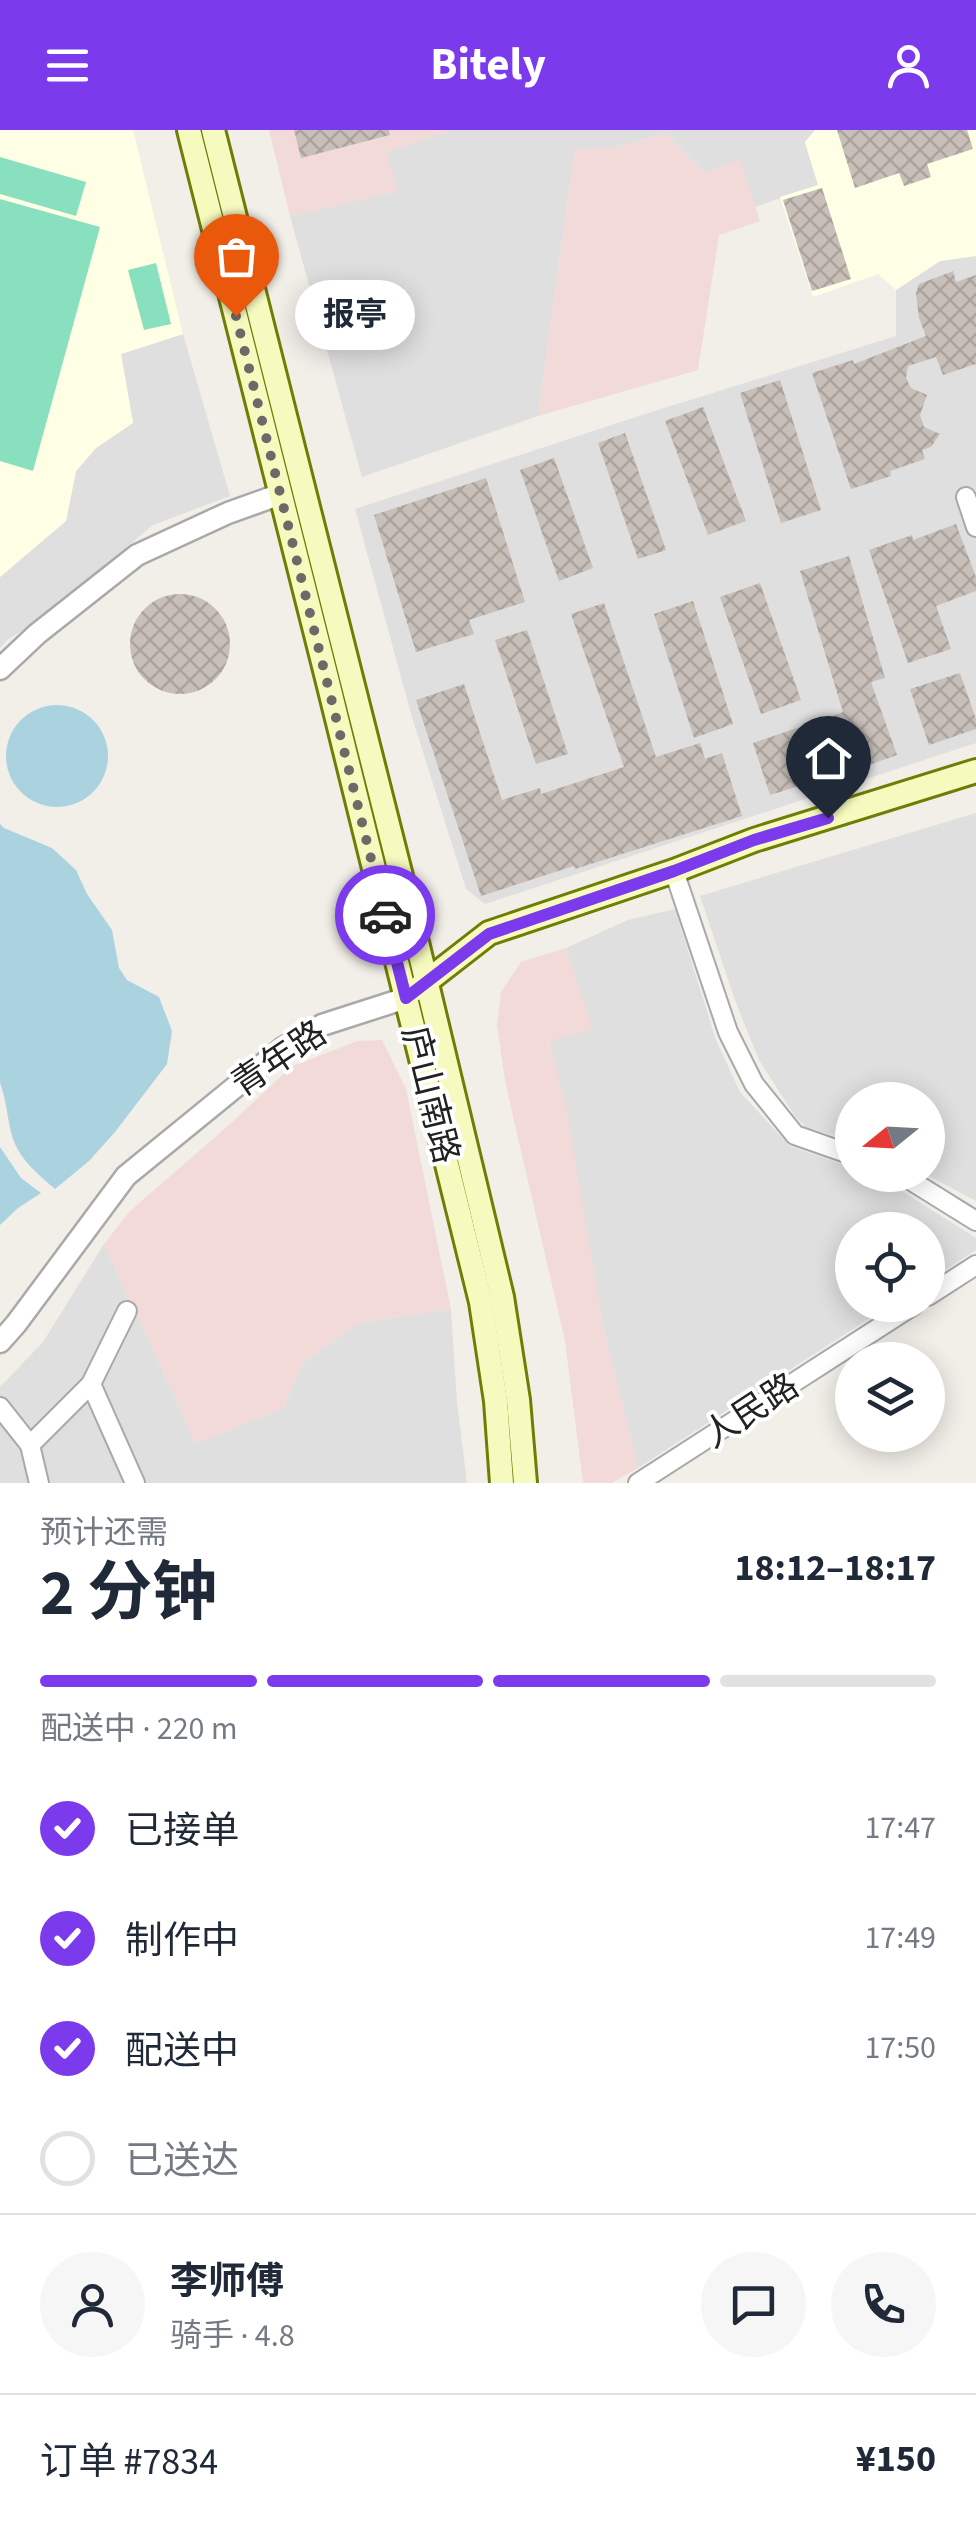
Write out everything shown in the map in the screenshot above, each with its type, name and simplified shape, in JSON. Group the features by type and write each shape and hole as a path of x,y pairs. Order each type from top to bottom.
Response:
{"main road":[{"name":"庐山南路","path":"189,130 480,1302 496,1401 502,1483"},
{"name":"庐山南路","path":"213,130 502,1297 518,1400 525,1483"},
{"name":"青年路","path":"406,998 489,934 754,840 976,771"}],"street":[{"path":"0,669 136,554 228,512 281,494"},
{"path":"966,497 976,527"},
{"path":"674,871 728,1032 754,1084 795,1136 835,1149"},
{"name":"青年路","path":"0,1342 126,1176 283,1048 322,1025 406,998"},
{"path":"929,1192 976,1221"},
{"path":"945,1285 976,1264"},
{"path":"30,1445 90,1384 126,1311"},
{"name":"人民路","path":"638,1483 888,1322"},
{"path":"90,1384 135,1483"},
{"path":"0,1408 30,1445 40,1483"}],"shaded area":[{"path":"0,130 133,130 183,334 121,354 133,423 96,448 76,471 66,521 0,577"},
{"path":"269,130 446,132 386,153 398,191 290,216"},
{"path":"446,130 815,130 805,143 818,185 755,207 740,160 705,173 666,134 614,148 575,150 538,416 362,477 290,216 397,191 385,153"},
{"path":"815,130 976,130 976,256 940,261 896,290 878,274 813,297 780,197 818,185 805,142"},
{"path":"666,134 705,173 740,159 760,221 719,235 698,370 538,416 575,149 615,148"},
{"path":"976,256 976,743 485,904 466,889 412,717 355,509 896,336 896,290 940,261"},
{"path":"183,334 230,496 153,525 37,623 0,648 0,577 66,521 76,471 96,448 133,422 121,354"},
{"path":"976,813 976,1201 945,1185 945,1082 835,1082 835,1136 806,1127 795,1116 759,1060 700,896"},
{"path":"675,909 716,1040 740,1092 790,1146 835,1162 835,1192 903,1192 935,1212 835,1212 835,1322 864,1322 638,1468 605,1336 549,1040 592,1029 566,948 628,920"},
{"path":"566,948 593,1029 549,1041 566,1107 605,1336 638,1468 612,1483 583,1483 565,1341 506,1086 497,1025 501,992 521,962"},
{"path":"382,1040 406,1089 451,1309 358,1323 302,1364 284,1408 196,1443 104,1244 130,1211 291,1067 357,1041"},
{"path":"945,1218 976,1238 976,1250 945,1270"},
{"path":"104,1244 196,1443 284,1408 302,1364 358,1323 451,1309 467,1483 0,1483 0,1387 43,1342"}],"green space":[{"path":"0,157 86,182 76,216 0,194"},
{"path":"0,199 100,227 33,471 0,461"},
{"path":"156,263 171,324 144,330 128,270"}],"water":[{"path":"57,705 77,709 93,720 104,736 108,756 104,776 93,792 77,803 57,807 37,803 21,792 10,776 6,756 10,736 21,720 37,709"},
{"path":"0,824 52,848 76,870 112,930 119,968 127,980 159,997 172,1031 167,1064 115,1132 89,1161 55,1189 16,1147 0,1083"},
{"path":"0,1147 21,1178 41,1193 0,1225"}],"building":[{"path":"294,130 389,130 390,135 301,158"},
{"path":"837,130 967,130 973,149 927,164 931,177 904,186 899,173 855,188"},
{"path":"822,188 851,279 812,291 783,200"},
{"path":"953,271 956,282 976,275 976,364 943,375 936,357 908,366 906,378 911,388 927,395 920,415 924,427 940,434 931,447 922,450 925,459 851,489 812,373 853,360 854,364 926,336 919,318 919,284"},
{"path":"780,380 821,510 781,523 740,393"},
{"path":"703,407 746,521 708,535 665,421"},
{"path":"625,433 666,550 638,559 598,443"},
{"path":"554,458 593,568 559,581 520,470"},
{"path":"486,478 525,602 469,620 474,634 416,652 374,515"},
{"path":"956,524 976,577 976,591 936,606 951,649 908,663 869,550 912,535 913,540"},
{"path":"849,556 885,678 871,682 897,755 852,771 833,716 843,712 800,571"},
{"path":"760,583 801,700 761,714 720,597"},
{"path":"180,594 199,598 215,609 226,625 230,644 226,663 215,679 199,690 180,694 161,690 145,679 134,663 130,644 134,625 145,609 161,598"},
{"path":"693,601 733,724 694,738 654,614"},
{"path":"604,603 656,757 700,743 705,759 722,753 742,816 481,896 416,700 464,684 502,800 540,788 541,794 624,767 571,614"},
{"path":"527,630 568,754 536,764 495,640"},
{"path":"960,673 976,729 929,745 910,689"},
{"path":"797,728 815,781 770,795 753,743"}],"way so far":[{"path":"236,316 385,915"}],"place":[{"name":"报亭","path":"236,316"}],"route":[{"path":"385,915 406,998 489,934 754,840 828,818"}]}
